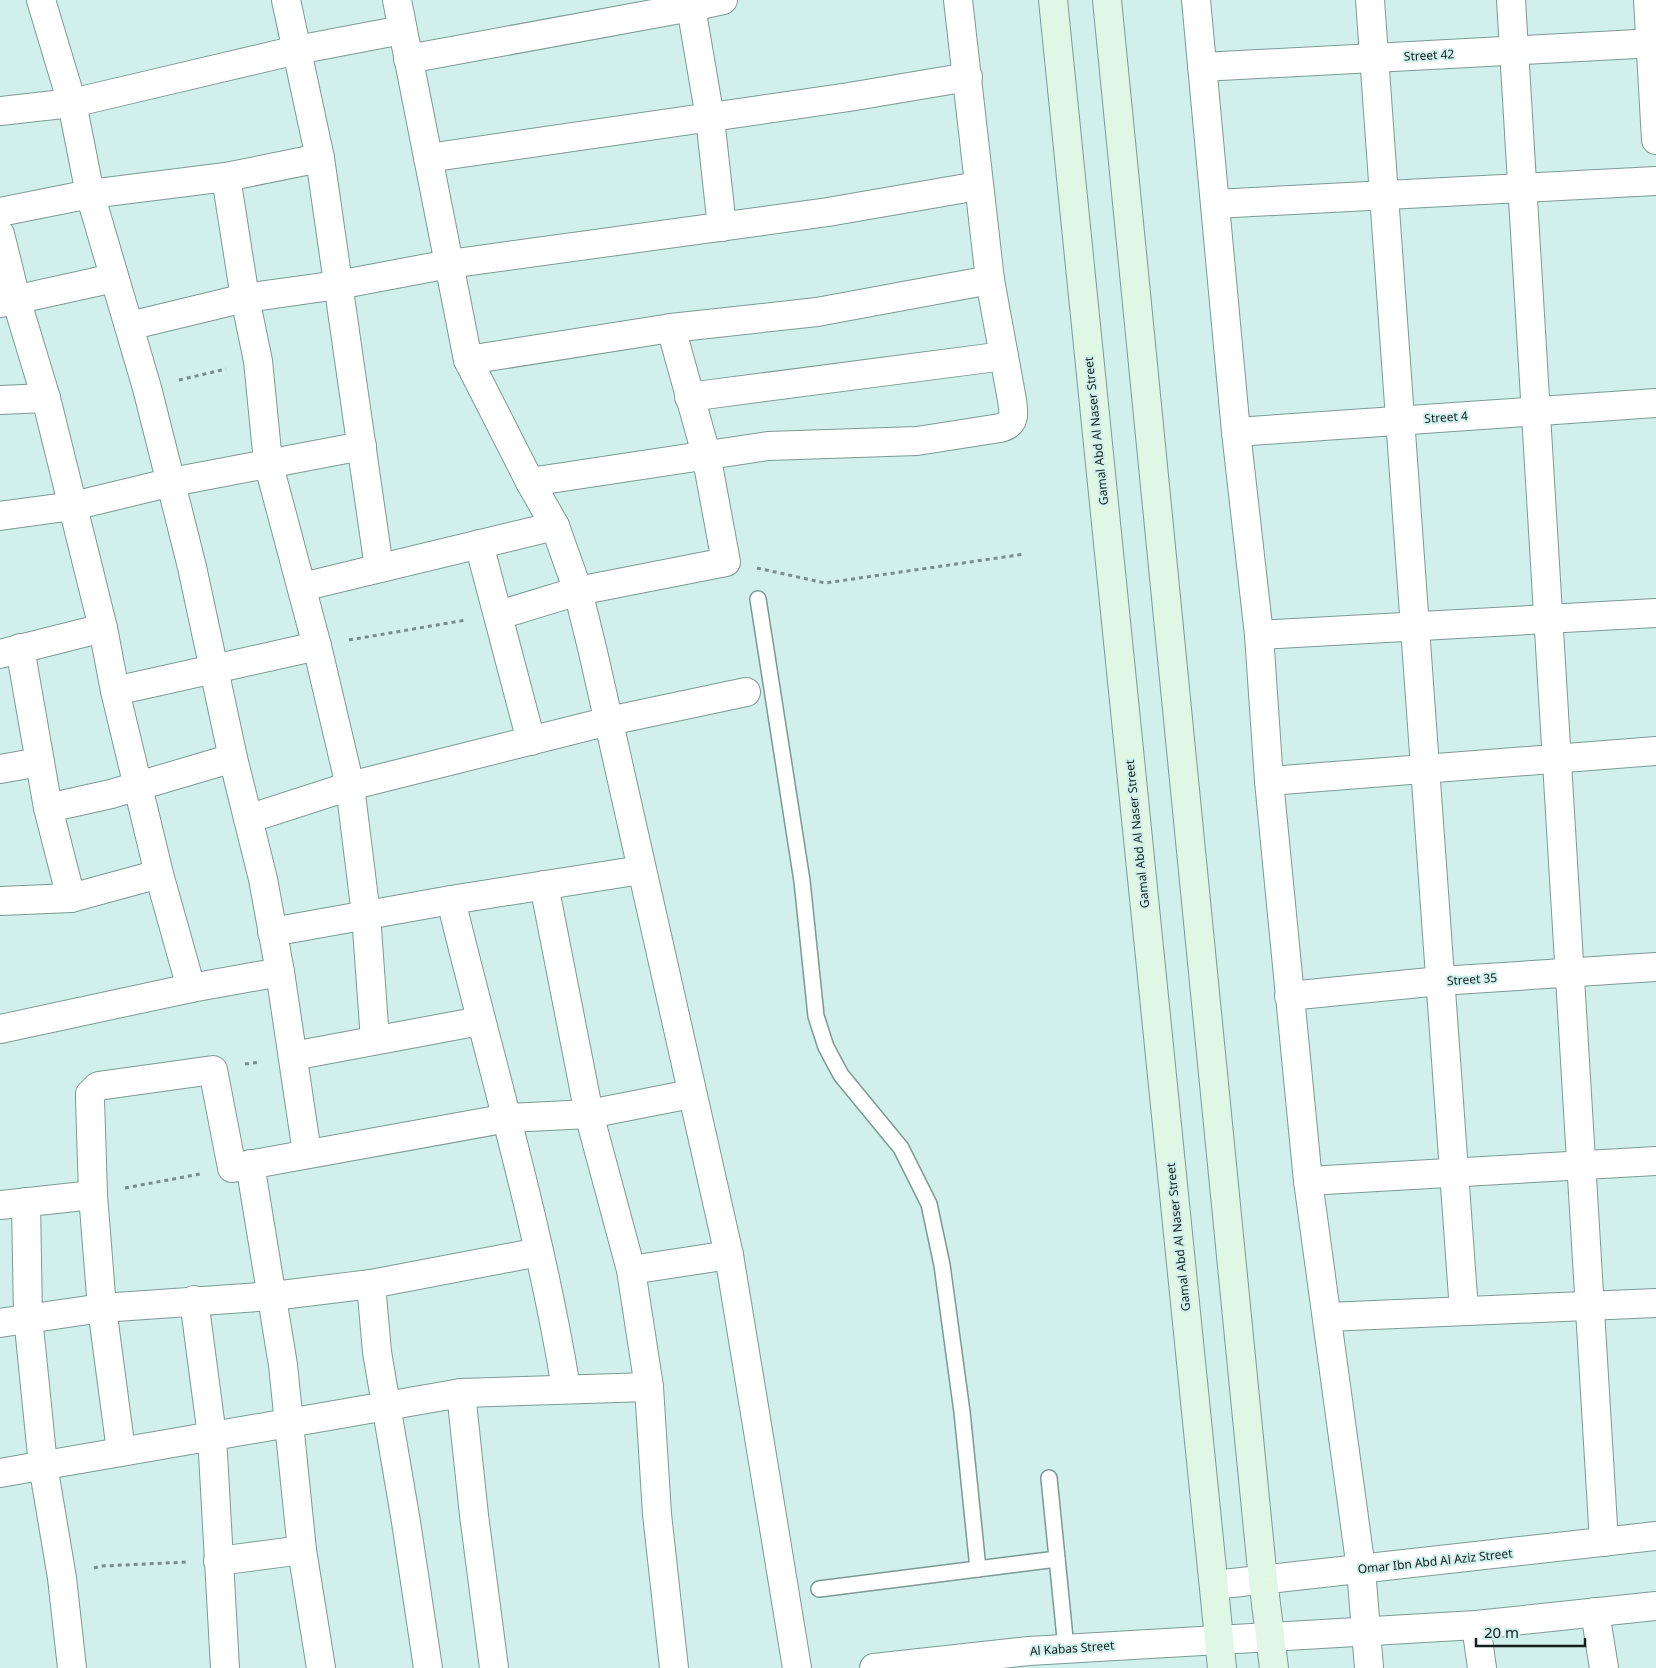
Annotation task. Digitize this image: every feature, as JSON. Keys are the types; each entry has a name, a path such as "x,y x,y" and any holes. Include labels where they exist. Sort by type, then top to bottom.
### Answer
{"main road":[{"name":"Gamal Abd Al Naser Street","path":"1053,0 1222,1668"},
{"path":"1107,0 1263,1580 1274,1668"}],"street":[{"path":"286,0 320,158 379,568"},
{"path":"397,0 468,360 530,482 555,526 578,591 729,1255 797,1668"},
{"path":"408,60 723,0"},
{"path":"530,482 633,468 706,454 768,446 917,441 1006,426 1014,416 990,280 958,0"},
{"path":"1196,0 1236,432 1259,635 1269,781 1308,1181 1361,1569 1369,1668"},
{"path":"1370,0 1464,1311"},
{"path":"1511,0 1604,1542"},
{"path":"1648,0 1653,43 1656,140"},
{"path":"49,1 90,194 147,388 172,482 233,758 263,879 280,972 307,1153"},
{"path":"691,7 710,118 722,227"},
{"path":"0,111 72,103 297,50 402,30"},
{"name":"Street 42","path":"1202,67 1653,43"},
{"path":"428,158 710,118 968,77"},
{"path":"0,212 90,194 226,177 320,158"},
{"path":"226,177 245,298 258,361 268,462 317,646 350,786 366,915 375,1040"},
{"path":"1215,204 1656,180"},
{"path":"129,326 245,298 338,286 449,264 722,227 978,186"},
{"path":"0,234 8,301 46,398 103,628 115,691 137,785 159,874 191,988"},
{"path":"8,301 114,278"},
{"path":"468,360 672,328 817,312 990,280"},
{"path":"499,615 578,591 726,562 706,454 689,397 672,328"},
{"path":"689,397 1004,356"},
{"path":"0,400 46,398"},
{"name":"Street 4","path":"1236,432 1656,403"},
{"path":"0,516 73,506 172,482 268,462 362,446"},
{"path":"302,587 555,526"},
{"path":"479,544 531,741"},
{"path":"1259,635 1656,613"},
{"path":"72,898 48,808 40,762 10,651 103,628"},
{"path":"115,691 317,646"},
{"path":"248,819 350,786 609,721 746,692"},
{"path":"1269,781 1656,751"},
{"path":"48,808 111,794 233,758"},
{"path":"0,769 40,762"},
{"path":"272,932 451,900 640,870"},
{"path":"0,901 72,898 159,874"},
{"path":"544,885 589,1114 631,1270 649,1387 657,1514 674,1668"},
{"path":"451,900 480,1021 508,1118 553,1309 566,1388"},
{"name":"Street 35","path":"1289,996 1440,982 1656,966"},
{"path":"0,1029 191,988 280,972"},
{"path":"293,1056 480,1021"},
{"path":"121,1451 102,1308 93,1195 90,1099 92,1091 98,1086 212,1070 241,1166 273,1296 283,1365 302,1550 321,1668"},
{"path":"241,1166 508,1118 589,1114 691,1094"},
{"path":"1308,1181 1656,1161"},
{"path":"72,1668 62,1578 43,1465 28,1317 13,1203 93,1195"},
{"path":"0,1323 28,1317 102,1308 194,1300 273,1296 371,1284 539,1252"},
{"path":"631,1270 729,1255"},
{"path":"371,1284 377,1352 428,1668"},
{"path":"194,1300 212,1436 225,1668"},
{"path":"1327,1317 1656,1302"},
{"path":"0,1473 461,1393 566,1388 649,1387"},
{"path":"461,1393 474,1515 494,1668"},
{"name":"Omar Ibn Abd Al Aziz Street","path":"1214,1585 1656,1536"},
{"path":"218,1561 302,1550"},
{"path":"1271,1637 1476,1626 1656,1606"},
{"path":"1595,1612 1604,1668"},
{"path":"1476,1626 1482,1668"},
{"name":"Al Kabas Street","path":"874,1668 1030,1659 1066,1648 1220,1638 1271,1637"}],"lane":[{"path":"758,599 802,881 816,1016 826,1046 841,1075 901,1148 929,1204 942,1265 962,1412 978,1569"},
{"path":"1049,1478 1066,1648"},
{"path":"819,1589 1057,1559"}],"path":[{"path":"147,388 258,361"},
{"path":"726,562 826,583 1025,554"},
{"path":"317,646 499,615"},
{"path":"212,1070 293,1056"},
{"path":"93,1195 241,1166"},
{"path":"62,1578 102,1566 218,1561"}]}
